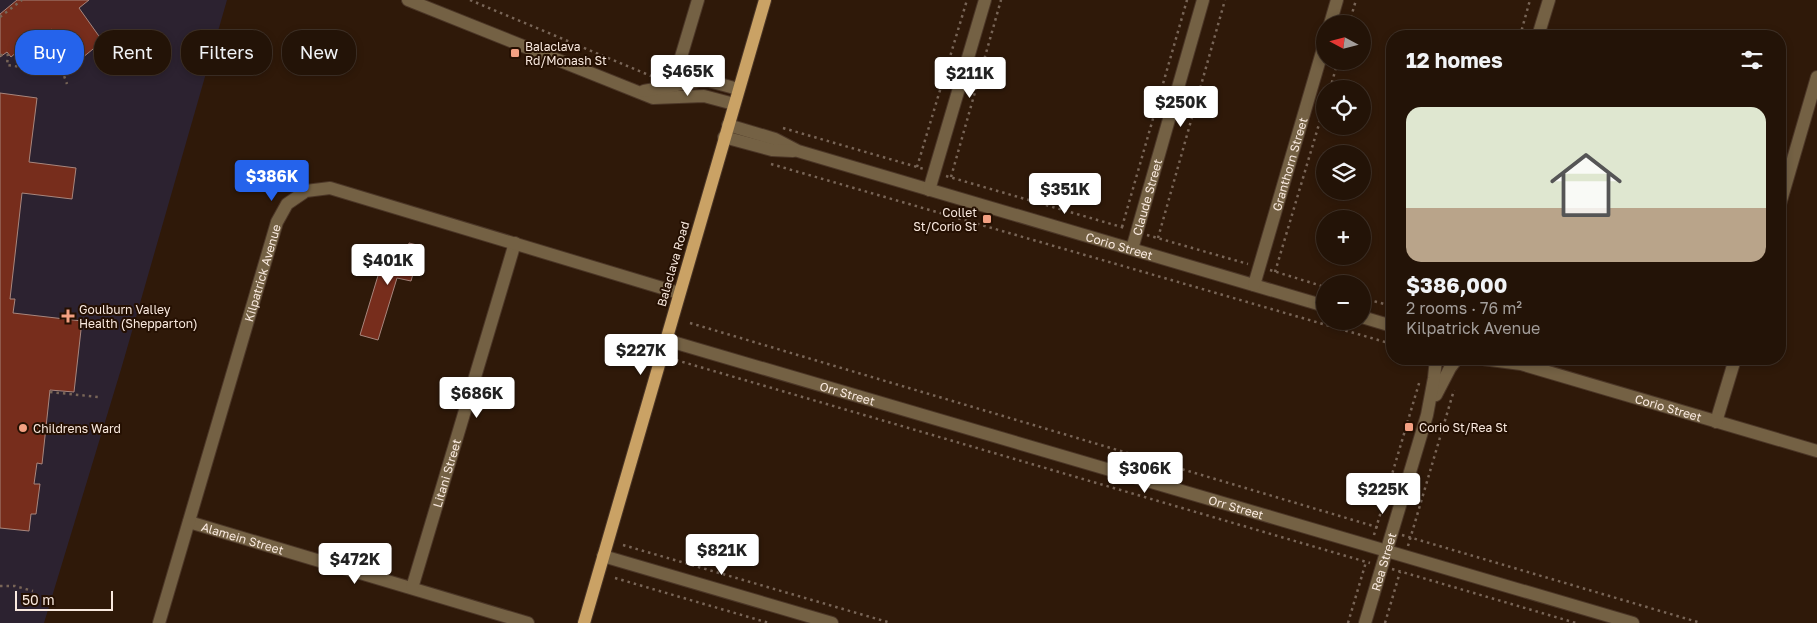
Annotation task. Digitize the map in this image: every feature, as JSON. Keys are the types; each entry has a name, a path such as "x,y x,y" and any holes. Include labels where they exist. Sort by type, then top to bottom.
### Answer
{"main road":[{"name":"Balaclava Road","path":"584,623 765,0"}],"street":[{"path":"408,0 653,98 704,96 734,104"},
{"path":"681,57 698,0"},
{"path":"929,190 985,0"},
{"name":"Claude Street","path":"1132,249 1202,0"},
{"path":"1333,15 1337,0"},
{"path":"1540,30 1549,0"},
{"name":"Granthorn Street","path":"1254,285 1317,70"},
{"path":"1786,183 1817,77"},
{"path":"639,92 698,81 709,81 738,89"},
{"name":"Corio Street","path":"726,131 775,140 798,151 1316,303"},
{"name":"Kilpatrick Avenue","path":"160,623 276,222 287,204 306,191 330,188 679,293"},
{"name":"Litani Street","path":"412,588 515,243"},
{"path":"1371,319 1386,323"},
{"name":"Orr Street","path":"666,340 1633,623"},
{"name":"Rea Street","path":"1365,623 1427,415 1435,365"},
{"name":"Rea Street","path":"1427,415 1442,383 1455,365"},
{"name":"Corio Street","path":"1525,365 1817,451"},
{"path":"1716,422 1733,365"},
{"name":"Alamein Street","path":"189,522 528,623"},
{"path":"603,556 832,623"}],"path":[{"path":"0,17 22,0"},
{"path":"470,0 654,78"},
{"path":"917,167 967,0"},
{"path":"951,177 1002,0"},
{"path":"1122,227 1187,0"},
{"path":"1158,238 1225,0"},
{"path":"1352,15 1356,0"},
{"path":"1522,30 1530,0"},
{"path":"0,54 8,56 6,66 63,72 67,84"},
{"path":"780,127 1316,284"},
{"path":"1274,272 1316,134"},
{"path":"770,163 1386,342"},
{"path":"1371,300 1386,304"},
{"path":"690,323 1701,623"},
{"path":"676,360 1576,623"},
{"path":"1348,623 1421,375"},
{"path":"1385,623 1456,384"},
{"path":"50,392 98,397"},
{"path":"623,545 891,623"},
{"path":"615,578 769,623"},
{"path":"0,586 14,586 33,591"}],"shaded area":[{"name":"Goulburn Valley Health (Shepparton)","path":"0,0 227,0 218,30 181,30 181,75 205,75 122,366 44,623 0,623"}],"building":[{"path":"17,0 89,0 79,8 95,30 94,48 84,56 84,30 15,30 15,54 11,57 7,52 0,57 0,14"},
{"path":"0,93 37,98 29,162 76,168 72,199 22,193 10,299 15,299 13,313 82,321 74,392 50,390 42,464 37,463 34,484 40,484 36,514 31,514 29,531 0,528"},
{"path":"409,243 421,246 411,281 397,278 378,340 360,335 387,246 407,252"}],"place":[{"name":"Balaclava Rd/Monash St","path":"515,53"},
{"name":"Collet St/Corio St","path":"987,219"},
{"name":"Goulburn Valley Health (Shepparton)","path":"68,316"},
{"name":"Corio St/Rea St","path":"1409,427"},
{"name":"Childrens Ward","path":"23,428"}]}
